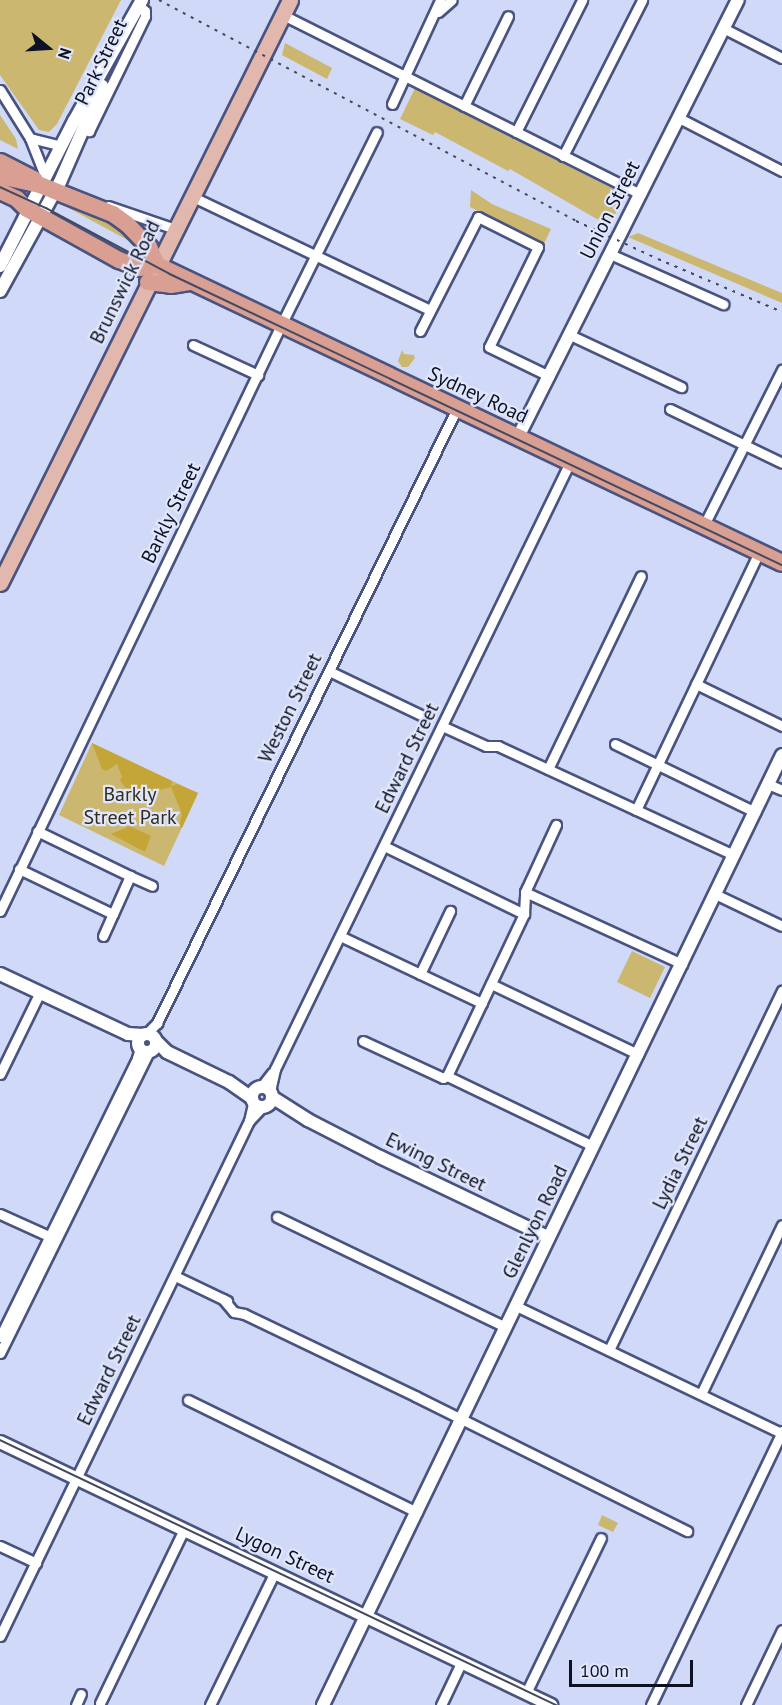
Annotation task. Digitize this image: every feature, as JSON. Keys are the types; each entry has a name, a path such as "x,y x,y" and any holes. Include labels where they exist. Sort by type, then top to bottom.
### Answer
{"highway":[{"path":"0,162 127,224 150,249 157,265 141,268 123,261 34,213 17,199 0,191"},
{"path":"0,176 47,184"},
{"path":"0,203 14,209 34,213"},
{"name":"Sydney Road","path":"157,265 782,563"},
{"path":"148,282 171,285 192,282"}],"main road":[{"name":"Brunswick Road","path":"0,583 290,0"}],"street":[{"path":"392,104 434,20 441,0"},
{"path":"434,20 452,0"},
{"path":"516,132 582,0"},
{"path":"563,156 642,0"},
{"name":"Union Street","path":"518,437 677,117 738,0"},
{"name":"Park Street","path":"47,184 83,128 121,48 121,40 141,3"},
{"name":"Park Street","path":"83,128 89,131 145,16 141,3"},
{"path":"283,15 640,194"},
{"path":"464,106 508,16"},
{"path":"723,28 782,58"},
{"name":"Park Street","path":"2,283 47,184 61,146 116,43 121,40"},
{"path":"0,90 30,138 47,184"},
{"path":"677,117 782,171"},
{"name":"Barkly Street","path":"0,911 377,132"},
{"path":"30,138 61,146"},
{"path":"191,196 430,310"},
{"path":"90,204 118,207 175,229"},
{"name":"Park Street","path":"0,266 34,213"},
{"path":"420,331 478,218 538,248 489,347 549,376"},
{"path":"610,254 723,304"},
{"path":"570,335 681,387"},
{"path":"193,345 258,375"},
{"path":"704,525 782,370"},
{"name":"Weston Street","path":"0,1353 11,1323 99,1143 137,1058 157,1023 457,408"},
{"path":"670,409 782,464"},
{"name":"Edward Street","path":"0,1636 570,462"},
{"path":"636,810 759,552"},
{"path":"548,769 641,576"},
{"path":"329,671 425,717"},
{"path":"696,684 782,726"},
{"path":"442,726 486,746 498,746 734,855"},
{"path":"615,744 755,812"},
{"name":"Glenlyon Road","path":"323,1705 782,755"},
{"path":"768,784 782,790"},
{"path":"447,1076 524,914 525,892 556,825"},
{"path":"37,831 152,886"},
{"path":"384,846 524,914"},
{"path":"19,869 113,914"},
{"path":"103,936 130,876"},
{"path":"525,892 682,964"},
{"path":"715,894 782,927"},
{"path":"420,974 450,911"},
{"path":"340,936 482,1003"},
{"name":"Ewing Street","path":"0,974 262,1097 548,1237"},
{"path":"491,984 638,1054"},
{"name":"Lydia Street","path":"609,1350 782,990"},
{"path":"0,1074 40,992"},
{"path":"363,1041 442,1078 447,1076 593,1146"},
{"path":"0,1214 52,1238"},
{"path":"277,1217 506,1327"},
{"path":"701,1394 782,1225"},
{"path":"175,1276 223,1299 234,1312 244,1314 687,1531"},
{"path":"516,1306 782,1432 779,1447 651,1705"},
{"name":"Weston Street","path":"0,1337 11,1323"},
{"path":"188,1400 417,1512"},
{"name":"Lygon Street","path":"0,1442 367,1615 551,1705"},
{"path":"100,1703 184,1529"},
{"path":"526,1693 601,1538"},
{"path":"0,1546 36,1563"},
{"path":"210,1705 275,1572"},
{"path":"746,1705 782,1630"},
{"path":"441,1705 462,1661"},
{"path":"76,1705 81,1694"}],"green space":[{"path":"0,0 121,0 57,124 49,132 39,130 0,75"},
{"path":"285,43 332,68 327,79 282,55"},
{"path":"415,88 625,195 609,226 510,169 508,171 435,132 433,135 400,119"},
{"path":"0,115 16,139 18,149 0,140"},
{"path":"471,190 492,204 551,229 544,244 470,207"},
{"path":"65,206 76,206 108,217 142,248"},
{"path":"638,233 782,293 782,303 628,237"},
{"path":"402,350 404,354 414,355 415,358 408,367 402,367 398,361"},
{"name":"Barkly Street Park","path":"92,743 198,793 164,866 59,815"},
{"path":"632,951 665,967 650,998 617,982"},
{"path":"602,1515 618,1523 613,1532 598,1525"}],"shaded area":[{"path":"92,743 172,781 171,786 177,784 198,793 182,828 179,826 182,814 171,787 152,792 133,793 127,790 120,780 122,777 117,764 106,771 102,769"},
{"path":"130,826 151,836 145,852 111,834"}],"tram line":[{"path":"0,187 46,208 170,274 782,565"},
{"path":"0,1440 556,1705"}],"railway":[{"path":"159,0 576,221 782,312"}]}
